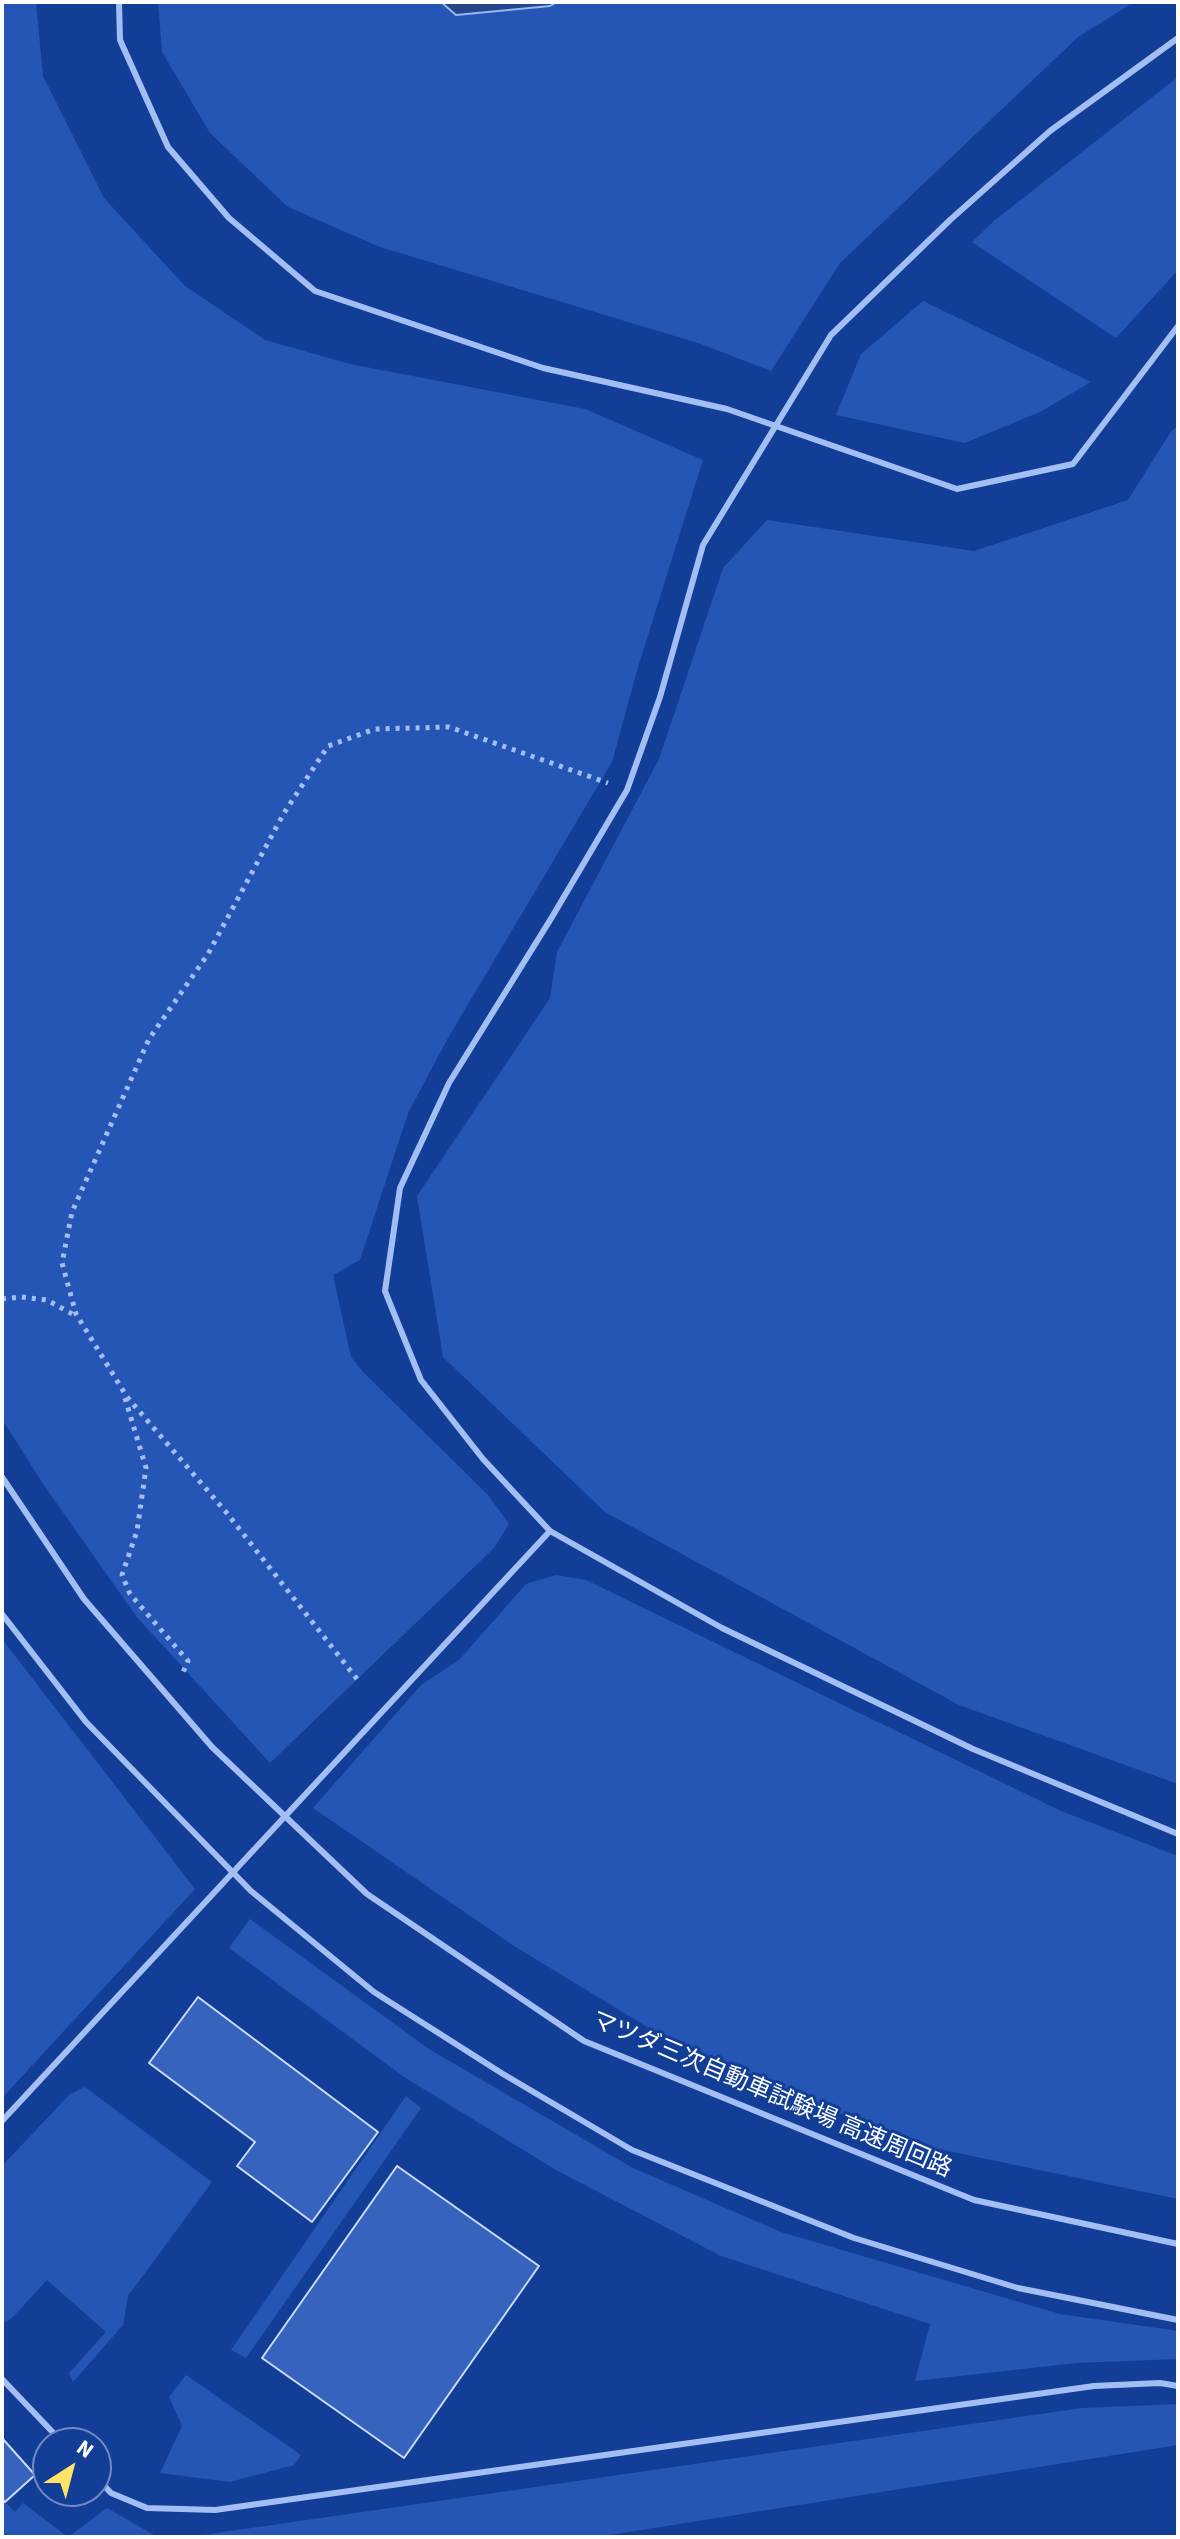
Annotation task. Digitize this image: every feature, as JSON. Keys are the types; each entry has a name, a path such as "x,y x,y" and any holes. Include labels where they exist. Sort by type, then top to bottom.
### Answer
{"lane":[{"path":"119,2 120,40 168,147 229,218 315,291 543,368 727,409 957,489 1073,464 1178,326"},
{"path":"1178,38 1050,131 950,220 831,335 703,545 660,697 627,790 449,1083 400,1188 385,1291 421,1380 483,1459 550,1531 764,1649 973,1749 1178,1834"},
{"name":"マツダ三次自動車試験場 高速周回路","path":"2,1477 84,1599 212,1747 367,1894 584,2041 974,2200 1178,2244"},
{"path":"2,2121 550,1531"},
{"path":"2,1614 86,1722 251,1891 374,1992 503,2074 632,2150 854,2238 1018,2288 1178,2320"},
{"path":"2,2379 48,2427"},
{"path":"112,2493 147,2508 215,2510 1094,2386 1160,2383 1178,2386"}],"path":[{"path":"357,1679 226,1512 122,1389 77,1316 62,1263 72,1212 149,1039 208,954 284,813 328,746 375,729 449,727 627,790"},
{"path":"2,1299 21,1297 47,1300 77,1316"},
{"path":"122,1389 146,1468 137,1531 122,1575 130,1594 188,1661 171,1700"}],"shaded area":[{"path":"2,2 36,2 43,76 104,198 185,286 265,340 350,364 585,409 703,460 638,667 612,762 448,1038 408,1113 360,1260 333,1275 351,1357 488,1495 509,1524 494,1548 270,1763 136,1616 43,1484 2,1419"},
{"path":"158,2 441,2 456,15 550,6 557,2 1134,2 1078,37 840,263 771,371 701,344 380,247 288,207 210,133 162,52"},
{"path":"441,2 557,2 550,6 456,15"},
{"path":"1178,77 1178,270 1116,338 972,242 995,220"},
{"path":"923,301 1091,382 1040,412 965,443 836,415 861,354"},
{"path":"1178,425 1178,1784 959,1705 605,1512 443,1357 417,1196 550,998 557,952 659,759 723,568 767,520 974,551 1128,500"},
{"path":"556,1575 586,1580 1061,1811 1178,1856 1178,2199 915,2144 690,2053 514,1946 313,1808 421,1685 459,1660 526,1584"},
{"path":"2,1639 195,1889 2,2098"},
{"path":"250,1919 429,2049 633,2168 781,2232 1060,2314 1178,2331 1178,2359 1076,2363 915,2381 930,2324 721,2256 556,2170 404,2077 229,1948"},
{"path":"85,2087 212,2182 128,2296 123,2325 73,2382 69,2373 106,2332 47,2280 11,2319 2,2323 2,2166 70,2094"},
{"path":"406,2096 421,2108 246,2358 231,2350"},
{"path":"186,2375 301,2455 294,2465 230,2482 160,2473 182,2426 169,2397"},
{"path":"1178,2404 1178,2445 597,2537 68,2537 107,2508 154,2535 196,2536 1082,2408"},
{"path":"2,2499 15,2512 23,2503 68,2537 15,2537 2,2533"}],"building":[{"path":"198,1997 378,2132 312,2222 237,2166 255,2142 149,2063"},
{"path":"397,2166 539,2266 404,2458 262,2358"},
{"path":"2,2438 32,2472 32,2478 5,2502 2,2499"}]}
